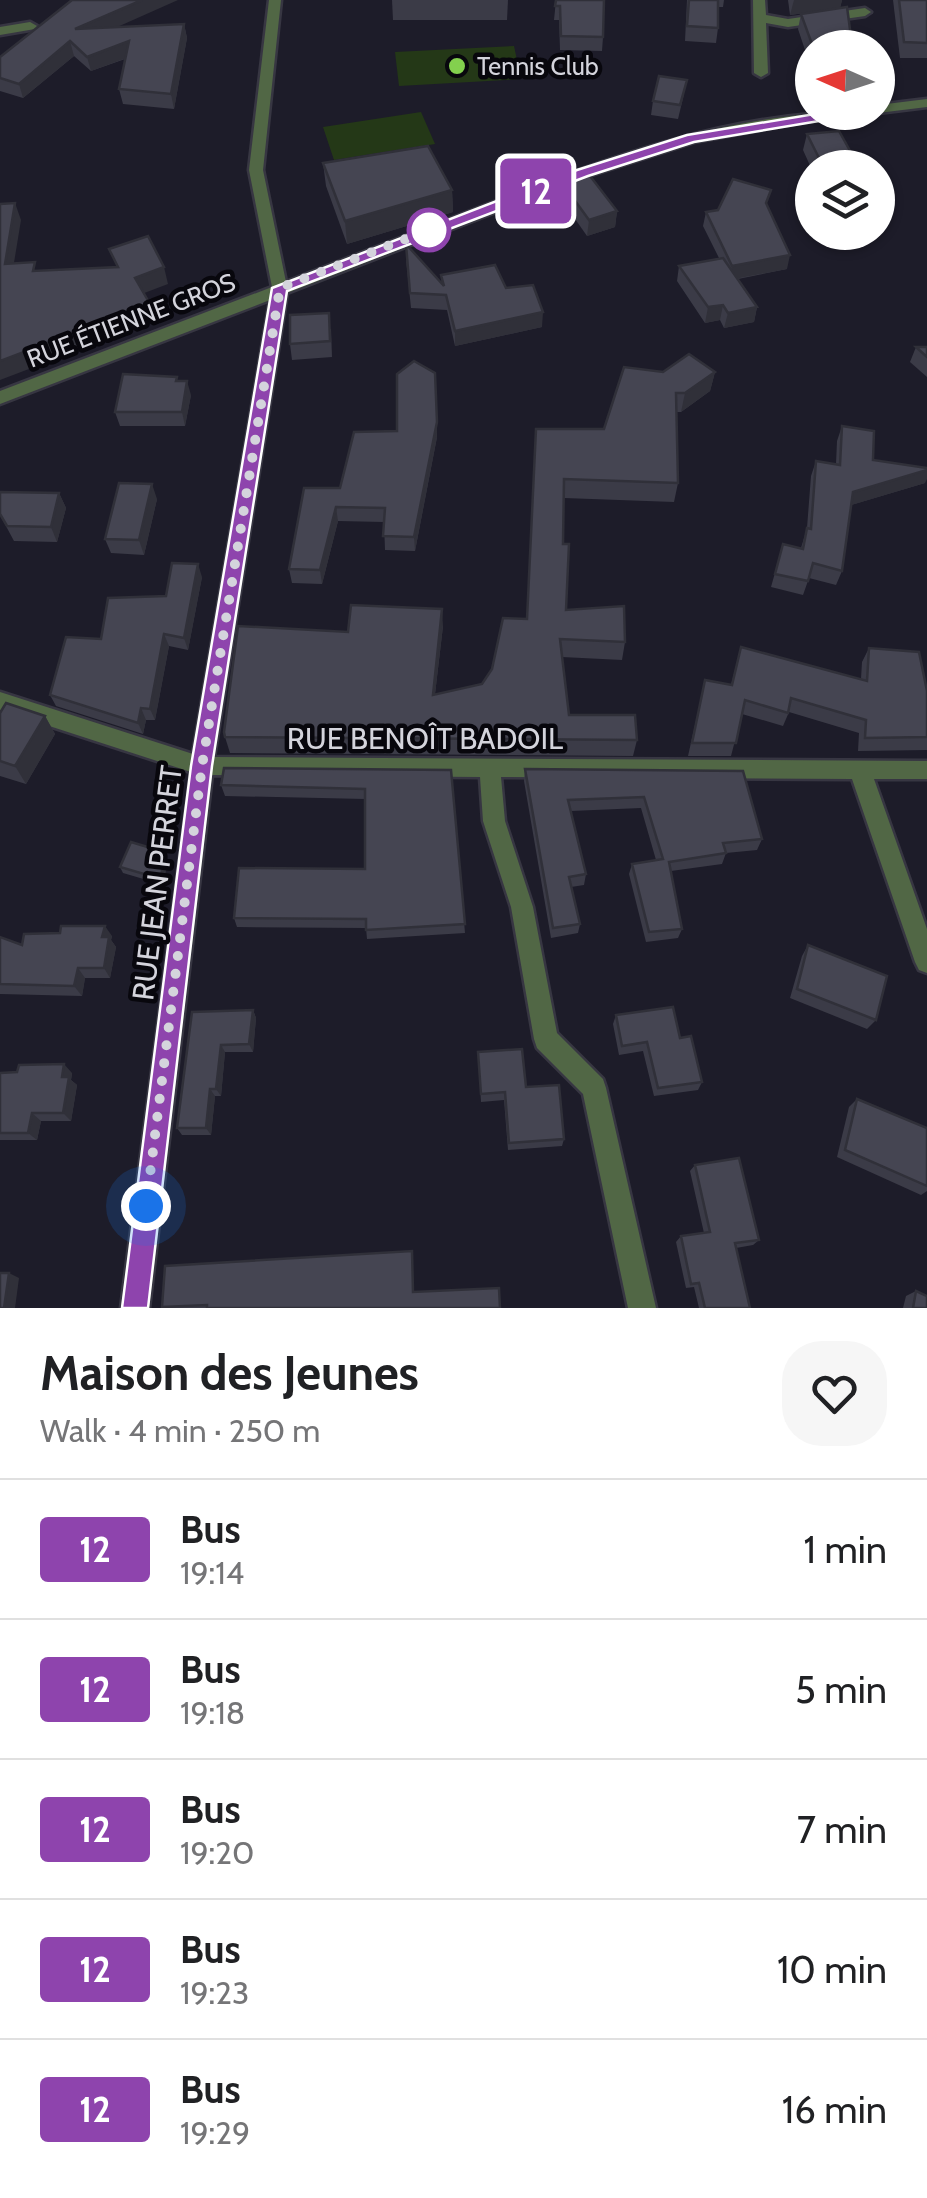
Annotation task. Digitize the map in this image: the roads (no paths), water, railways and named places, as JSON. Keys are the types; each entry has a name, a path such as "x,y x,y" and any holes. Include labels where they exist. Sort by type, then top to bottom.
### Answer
{"street":[{"path":"275,0 256,170 280,288"},
{"path":"758,0 762,18 761,73"},
{"path":"762,18 788,23 865,12"},
{"path":"0,31 30,26"},
{"path":"895,107 927,104"},
{"name":"RUE ÉTIENNE GROS","path":"0,398 582,173 692,138 795,121"},
{"name":"RUE JEAN PERRET","path":"135,1308 202,766 280,288"},
{"name":"RUE BENOÎT BADOIL","path":"0,701 202,766 927,770"},
{"path":"490,769 494,821 522,906 546,1039 594,1088 642,1308"},
{"path":"860,772 927,962"}],"place":[{"name":"Tennis Club","path":"457,66"}]}
